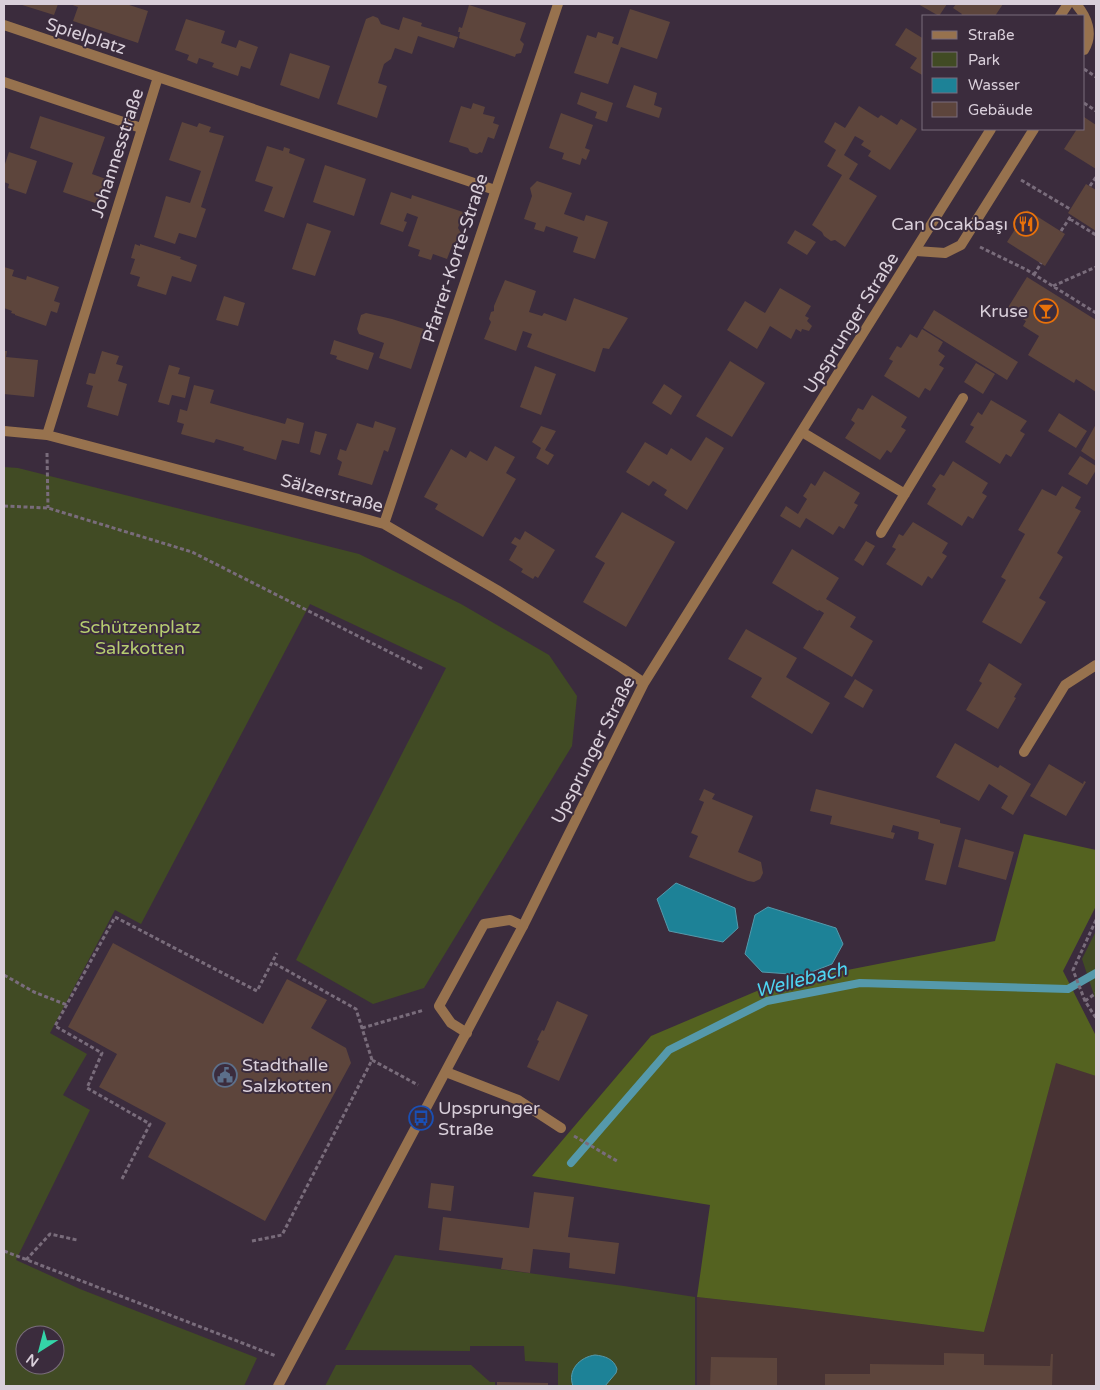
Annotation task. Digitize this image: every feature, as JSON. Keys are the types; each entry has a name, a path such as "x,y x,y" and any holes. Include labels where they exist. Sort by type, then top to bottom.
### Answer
{"street":[{"name":"Pfarrer-Korte-Straße","path":"384,524 558,4"},
{"path":"1061,15 1068,4"},
{"path":"1076,4 1086,16 1089,41 1085,48"},
{"name":"Spielplatz","path":"4,25 158,76"},
{"name":"Johannesstraße","path":"46,435 158,76 495,190"},
{"path":"4,82 141,128"},
{"name":"Upsprunger Straße","path":"278,1386 523,926 644,683 990,130"},
{"path":"916,251 945,253 961,244 1033,130"},
{"path":"881,533 963,398"},
{"name":"Sälzerstraße","path":"4,430 46,435 384,524 497,590 644,683"},
{"path":"802,432 905,494"},
{"path":"1024,752 1065,685 1096,665"},
{"path":"467,1033 451,1023 439,1006 484,924 510,920 523,926"},
{"path":"446,1072 518,1100 561,1128"}],"path":[{"path":"1085,70 1096,77"},
{"path":"1085,104 1096,111"},
{"path":"1007,171 1070,210"},
{"path":"1090,186 1096,177"},
{"path":"1061,231 1071,217 1096,235"},
{"path":"964,239 1034,275 1096,313"},
{"path":"1034,275 1041,263"},
{"path":"1053,286 1096,267"},
{"path":"46,435 48,508"},
{"path":"4,506 48,508 192,552 423,669"},
{"path":"122,1179 150,1124 87,1088 102,1053 55,1026 115,917 257,991 277,953"},
{"path":"1096,920 1073,970 1085,1001 1096,1018"},
{"path":"272,962 356,1009 372,1060 434,1094"},
{"path":"4,975 34,992 67,1005"},
{"path":"1085,1001 1096,993"},
{"path":"362,1028 439,1006"},
{"path":"252,1241 282,1235 372,1060"},
{"path":"561,1128 617,1161"},
{"path":"26,1260 50,1234 77,1240"},
{"path":"4,1251 290,1361"}],"shaded area":[{"path":"1056,1062 1096,1076 1096,1386 697,1386 697,1297 984,1332"}],"green space":[{"name":"Schützenplatz Salzkotten","path":"4,467 18,468 359,554 461,604 549,655 577,696 572,746 424,988 373,1004 296,960 446,668 310,604 141,924 115,910 50,1033 87,1054 63,1095 90,1110 16,1260 80,1289 257,1358 244,1386 4,1386"},
{"path":"1024,834 1096,850 1096,906 1063,971 1096,1036 1096,1076 1056,1063 984,1332 697,1297 710,1205 532,1176 651,1036 771,985 995,941"},
{"path":"1096,931 1096,1001 1082,959"},
{"path":"395,1255 695,1297 695,1386 558,1386 558,1363 525,1361 524,1346 470,1346 470,1351 345,1350"},
{"path":"336,1365 471,1365 490,1382 495,1382 495,1386 325,1386"}],"water":[{"path":"676,883 735,908 738,928 723,942 669,931 657,899"},
{"path":"768,907 836,928 843,944 832,964 804,975 762,972 745,954 755,915"},
{"path":"595,1355 611,1360 616,1366 616,1373 605,1386 573,1386 572,1375 576,1365 584,1358"}],"building":[{"path":"19,4 58,4 54,15"},
{"path":"70,4 126,4 148,11 138,43 73,21 78,7"},
{"path":"918,4 947,4 940,15"},
{"path":"956,4 1003,4 996,15 962,15 953,8"},
{"path":"469,5 526,23 520,40 524,44 521,53 516,54 515,57 459,38 459,27 462,28"},
{"path":"630,9 670,22 657,59 621,47 608,84 574,73 587,35 596,38 598,32 614,37 612,43 618,45"},
{"path":"373,16 378,18 381,24 399,30 403,17 422,23 421,26 458,37 454,48 418,36 412,54 395,48 391,59 384,64 378,83 387,86 377,118 337,104 366,19"},
{"path":"186,19 225,31 221,43 236,48 239,40 258,47 250,69 241,66 238,76 212,67 214,63 199,58 197,64 187,60 189,55 175,50"},
{"path":"906,28 922,38 922,75 910,68 917,58 895,45"},
{"path":"290,53 330,66 319,99 280,85"},
{"path":"634,85 657,93 654,105 662,108 659,118 626,107"},
{"path":"581,92 613,103 607,122 595,118 597,112 577,104"},
{"path":"473,103 485,107 483,114 495,117 493,123 499,125 494,139 488,137 482,153 477,154 470,152 468,148 449,142 461,106 471,109"},
{"path":"859,106 878,118 881,115 897,125 901,119 917,129 890,170 868,156 871,151 861,145 864,141 855,136 844,155 858,164 849,179 877,196 845,247 835,240 831,241 812,225 842,175 827,166 836,150 824,142 835,122 845,128"},
{"path":"561,113 593,125 585,148 590,150 586,160 582,158 580,165 562,159 564,153 549,148"},
{"path":"40,116 105,137 92,174 106,179 98,204 63,192 73,163 30,148"},
{"path":"1085,118 1096,125 1096,169 1064,149 1076,130 1085,130"},
{"path":"182,122 197,127 199,123 211,127 209,132 224,136 201,207 206,209 196,238 179,233 175,244 154,237 166,196 190,203 201,171 169,160"},
{"path":"267,146 283,151 284,147 290,149 289,153 305,159 284,218 264,211 273,187 255,181"},
{"path":"9,152 37,161 26,194 8,188 9,184 4,182 4,167"},
{"path":"325,165 366,179 354,216 313,202"},
{"path":"537,181 572,193 564,214 584,221 586,215 608,222 595,259 573,252 578,237 546,226 544,232 534,229 536,223 524,219 532,196 530,188"},
{"path":"1086,184 1096,190 1096,231 1068,213"},
{"path":"391,192 411,199 412,195 463,212 458,228 461,233 458,241 453,243 447,259 433,254 431,260 418,256 420,250 408,246 418,217 407,213 404,221 407,222 403,232 380,224"},
{"path":"1027,210 1065,234 1045,266 1007,242"},
{"path":"307,223 331,231 315,276 292,269"},
{"path":"795,230 816,242 807,255 787,243"},
{"path":"135,244 181,257 180,259 197,265 191,282 172,276 166,295 137,286 140,277 130,274 135,259 131,258"},
{"path":"4,267 14,270 12,276 26,280 27,276 59,287 54,301 60,303 57,313 51,311 46,326 15,315 11,313 12,311 4,308"},
{"path":"1027,277 1096,320 1096,392 1076,379 1074,383 1028,355 1039,336 1023,326 1026,321 1007,309"},
{"path":"505,280 536,291 529,312 542,316 544,313 566,321 574,298 628,318 609,349 603,348 595,372 527,347 532,334 523,331 516,351 484,339 491,322 489,319 491,312 494,311 494,306"},
{"path":"780,288 811,306 805,316 809,318 807,321 812,326 809,331 802,329 801,332 796,329 791,339 770,326 757,349 727,330 745,301 765,313"},
{"path":"224,296 245,303 238,326 216,320"},
{"path":"934,310 1018,362 1007,380 923,328"},
{"path":"366,313 424,329 411,369 379,358 384,343 359,334 357,329 361,315"},
{"path":"922,329 943,342 938,351 945,356 939,365 944,368 930,391 925,388 919,398 884,376 893,361 889,359 897,346 901,348 910,334 917,338"},
{"path":"334,340 374,353 368,370 336,359 337,356 330,354"},
{"path":"4,351 7,351 6,357 38,360 34,397 4,394"},
{"path":"102,351 119,356 116,364 123,366 118,381 127,384 118,416 87,407 93,386 86,384 89,373 95,374"},
{"path":"730,361 765,383 732,437 696,416"},
{"path":"976,363 995,374 983,394 964,382"},
{"path":"169,365 180,368 178,374 190,377 185,398 172,395 169,405 158,402"},
{"path":"535,366 556,374 541,415 520,407"},
{"path":"664,384 682,396 671,415 652,403"},
{"path":"194,385 214,390 210,403 285,424 287,418 304,423 299,444 282,440 276,460 243,450 244,447 216,439 214,443 181,434 184,424 177,422 180,409 187,411"},
{"path":"872,395 907,417 901,427 906,430 891,453 887,450 880,460 845,438 855,423 851,420 858,408 863,410"},
{"path":"991,400 1027,421 1020,431 1025,434 1011,457 1006,454 1000,464 965,442 974,427 970,425 978,412 982,415"},
{"path":"1059,413 1087,431 1076,448 1048,431"},
{"path":"375,421 396,428 388,452 384,450 372,485 338,475 342,462 337,459 340,449 346,451 357,423 373,428"},
{"path":"1096,424 1096,461 1081,451"},
{"path":"541,426 556,431 545,450 554,455 548,465 536,458 541,448 532,442"},
{"path":"315,431 327,434 320,455 310,452"},
{"path":"706,437 724,448 687,510 664,495 667,490 653,481 649,486 626,472 645,442 667,455 671,448 691,461"},
{"path":"495,446 515,457 506,473 516,479 483,537 435,509 438,504 424,497 451,449 466,458 470,451 487,461"},
{"path":"1080,456 1096,466 1096,470 1087,485 1068,474"},
{"path":"953,461 988,483 982,493 987,496 973,519 968,516 962,526 927,504 936,489 932,486 940,474 944,476"},
{"path":"824,471 860,493 854,503 858,505 844,529 839,526 833,535 806,518 800,528 780,516 786,506 798,514 807,499 803,496 811,483 815,486"},
{"path":"1062,486 1081,497 1075,508 1081,511 1057,553 1063,557 1039,598 1046,602 1021,644 982,622 1006,580 1001,577 1025,534 1018,530 1042,489 1056,496"},
{"path":"622,512 675,542 626,627 583,602 605,563 595,557"},
{"path":"913,522 948,543 942,553 947,556 932,579 928,576 922,586 886,564 896,549 892,547 899,534 903,536"},
{"path":"525,531 555,550 538,578 535,576 533,579 521,572 523,569 509,560 517,546 511,543 515,537 520,540"},
{"path":"866,541 875,546 863,566 854,560"},
{"path":"792,549 839,578 826,599 856,617 850,627 873,641 852,677 803,648 824,613 772,583"},
{"path":"746,629 797,658 786,677 830,703 812,734 751,697 762,678 728,659"},
{"path":"989,663 1022,684 998,729 966,710 982,683 979,681"},
{"path":"855,679 873,690 863,708 844,697"},
{"path":"955,743 998,768 1000,765 1031,784 1013,815 1001,808 1008,796 989,784 979,801 936,777"},
{"path":"1049,764 1083,784 1084,781 1086,782 1066,816 1030,796"},
{"path":"704,789 715,794 712,799 753,816 738,852 761,862 763,873 760,879 754,882 748,881 689,857 698,836 691,833 704,802 699,800"},
{"path":"816,789 940,820 940,823 961,828 946,885 925,880 934,844 918,839 919,832 893,825 891,832 895,833 893,839 830,824 832,816 810,811"},
{"path":"965,839 1014,852 1006,880 958,867"},
{"name":"Stadthalle Salzkotten","path":"113,943 263,1024 287,979 327,1000 311,1028 346,1048 351,1063 265,1221 148,1157 166,1123 99,1087 117,1054 68,1027"},
{"path":"557,1001 588,1015 559,1081 527,1067 539,1041 537,1040 542,1030 544,1031"},
{"path":"431,1183 454,1186 451,1211 428,1208"},
{"path":"534,1192 574,1197 568,1237 619,1243 615,1274 569,1268 570,1253 533,1249 530,1273 501,1269 503,1258 439,1250 443,1217 529,1228"},
{"path":"944,1353 984,1354 984,1365 1050,1366 1051,1354 1053,1354 1052,1386 825,1386 825,1374 870,1374 870,1364 944,1365"},
{"path":"711,1357 777,1358 777,1386 710,1386"},
{"path":"497,1382 548,1383 548,1386 497,1386"}],"waterway":[{"name":"Wellebach","path":"571,1163 669,1050 767,1001 860,983 1068,989 1096,973"}],"place":[{"name":"Can Ocakbaşı","path":"1026,224"},
{"name":"Kruse","path":"1046,311"},
{"name":"Stadthalle Salzkotten","path":"225,1075"},
{"name":"Upsprunger Straße","path":"421,1118"}]}
